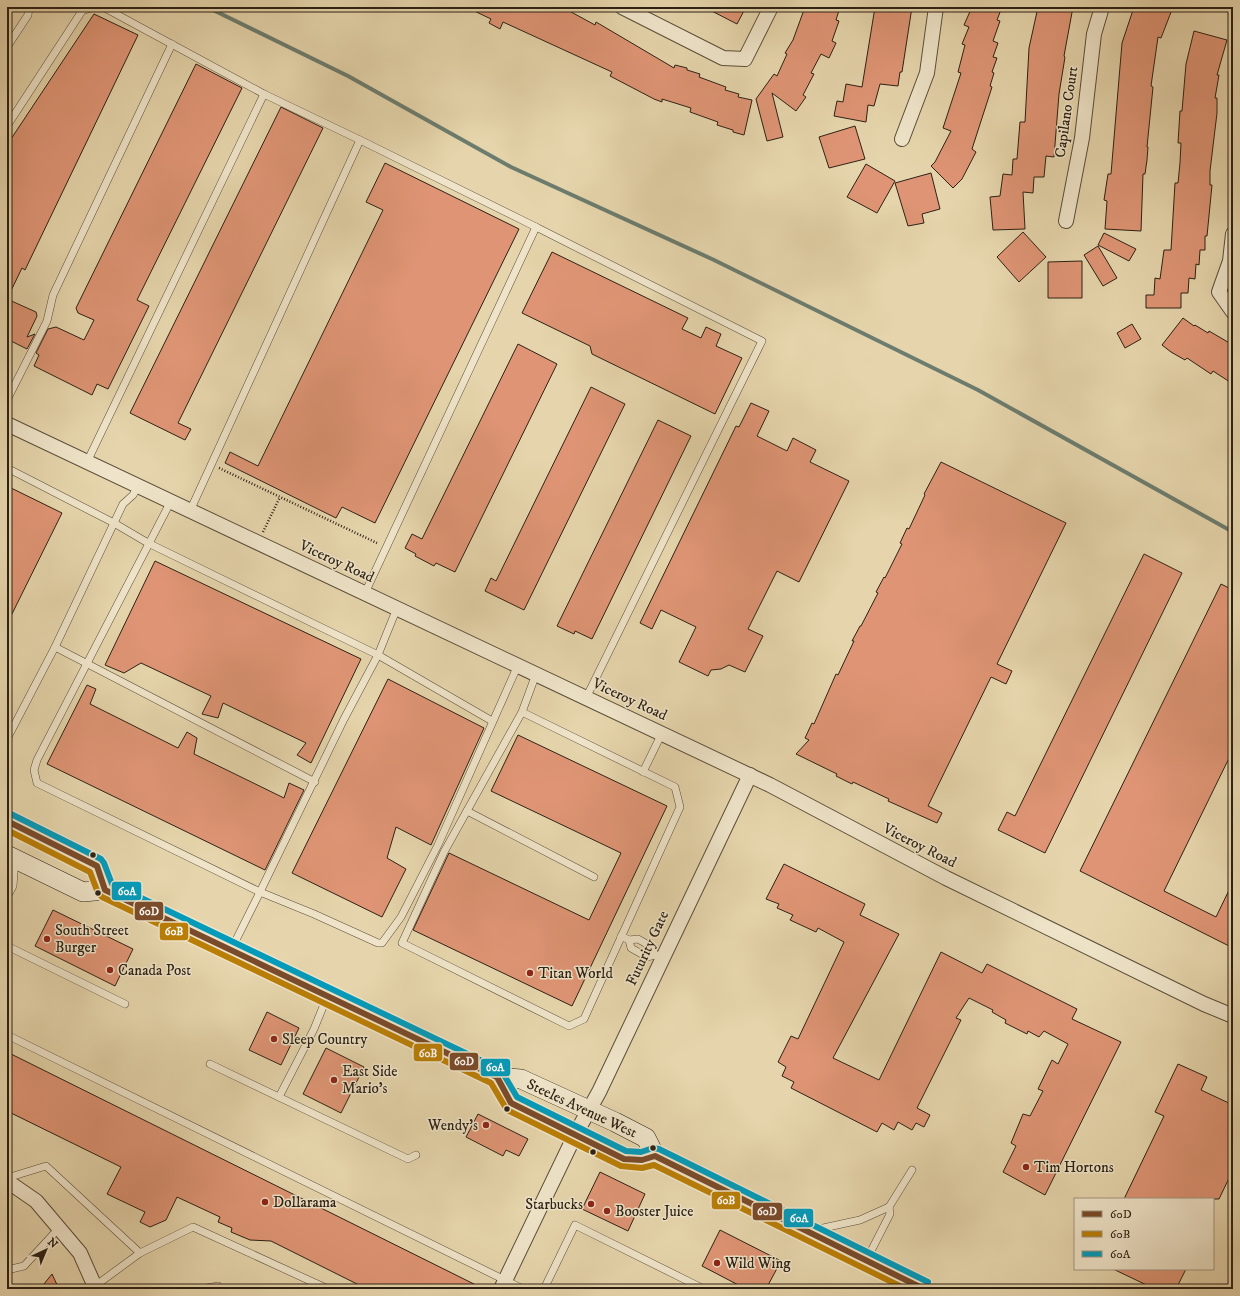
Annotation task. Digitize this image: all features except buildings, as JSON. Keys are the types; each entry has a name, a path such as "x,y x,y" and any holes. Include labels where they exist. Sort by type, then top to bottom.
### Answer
{"main road":[{"path":"7,821 28,830 97,866 105,890 83,892 10,860 28,830"},
{"name":"Steeles Avenue West","path":"105,890 496,1077 521,1079 588,1109 646,1138 655,1156 642,1160 624,1159 575,1135 511,1103 496,1077"},
{"path":"655,1156 805,1232 867,1260 924,1289"}],"street":[{"path":"622,7 723,58 745,60 771,7"},
{"path":"902,139 927,73 936,7"},
{"name":"Capilano Court","path":"1066,221 1082,138 1094,34 1102,7"},
{"path":"1233,234 1230,261 1220,292 1233,312"},
{"name":"Viceroy Road","path":"7,424 750,775 946,878 1204,1004 1233,1016"},
{"name":"Futurity Gate","path":"503,1284 588,1109 599,1092 658,956 750,775"},
{"path":"7,1180 36,1201 60,1228 80,1253 96,1287"}],"lane":[{"path":"7,47 28,15 29,7"},
{"path":"7,126 82,11 93,7"},
{"path":"103,7 264,94 536,227 762,341 586,698"},
{"path":"7,400 47,321 53,295 172,44"},
{"path":"87,462 264,94"},
{"path":"190,511 360,140"},
{"path":"365,593 536,227"},
{"path":"7,468 114,523 148,543 378,655 492,721"},
{"path":"7,739 55,647 123,504 133,495 138,486"},
{"path":"171,502 148,543 37,760 34,770 37,783 260,892 314,914 378,943 382,943 401,917 438,845 518,665"},
{"path":"231,950 315,782 344,719 378,655 397,608"},
{"path":"55,647 86,665 315,782"},
{"path":"522,712 675,788 680,807 584,1019 569,1026 402,943 444,852 522,712 536,674"},
{"path":"643,772 662,733"},
{"path":"466,811 594,878"},
{"path":"7,897 13,886 10,860"},
{"path":"621,936 629,940 638,939 652,946 658,956 647,957 632,948 629,940"},
{"path":"7,946 125,1004"},
{"path":"279,1097 314,1029 327,997"},
{"path":"7,1035 503,1284 523,1289"},
{"path":"210,1064 408,1159 416,1154"},
{"path":"7,1180 46,1166 140,1253"},
{"path":"805,1232 860,1220 889,1207 912,1170"},
{"path":"867,1260 890,1214 889,1207"},
{"path":"544,1289 576,1225 704,1289"},
{"path":"96,1287 140,1253 193,1227 328,1289"},
{"path":"7,1270 24,1266 60,1228"},
{"path":"890,1272 903,1289"},
{"path":"201,1289 218,1286"}],"path":[{"path":"212,464 387,547"},
{"path":"258,542 280,497"}],"waterway":[{"path":"207,7 348,76 511,167 714,260 978,390 1233,532"}],"transit line":[{"name":"60A","path":"11,814 101,859 112,884 501,1070 517,1097 626,1151 641,1152 653,1148 659,1149 928,1282"},
{"name":"60D","path":"7,821 97,866 105,890 497,1077 511,1103 624,1159 642,1160 655,1156 924,1289"},
{"name":"60B","path":"7,830 90,872 98,893 102,897 491,1083 507,1110 621,1166 642,1168 654,1165 906,1289"}],"place":[{"name":"South Street Burger","path":"47,939"},
{"name":"Canada Post","path":"110,970"},
{"name":"Titan World","path":"530,973"},
{"name":"Sleep Country","path":"274,1039"},
{"name":"East Side Mario's","path":"334,1080"},
{"name":"Wendy's","path":"486,1125"},
{"name":"Tim Hortons","path":"1026,1167"},
{"name":"Dollarama","path":"265,1202"},
{"name":"Starbucks","path":"591,1204"},
{"name":"Booster Juice","path":"607,1211"},
{"name":"Wild Wing","path":"717,1263"}]}
